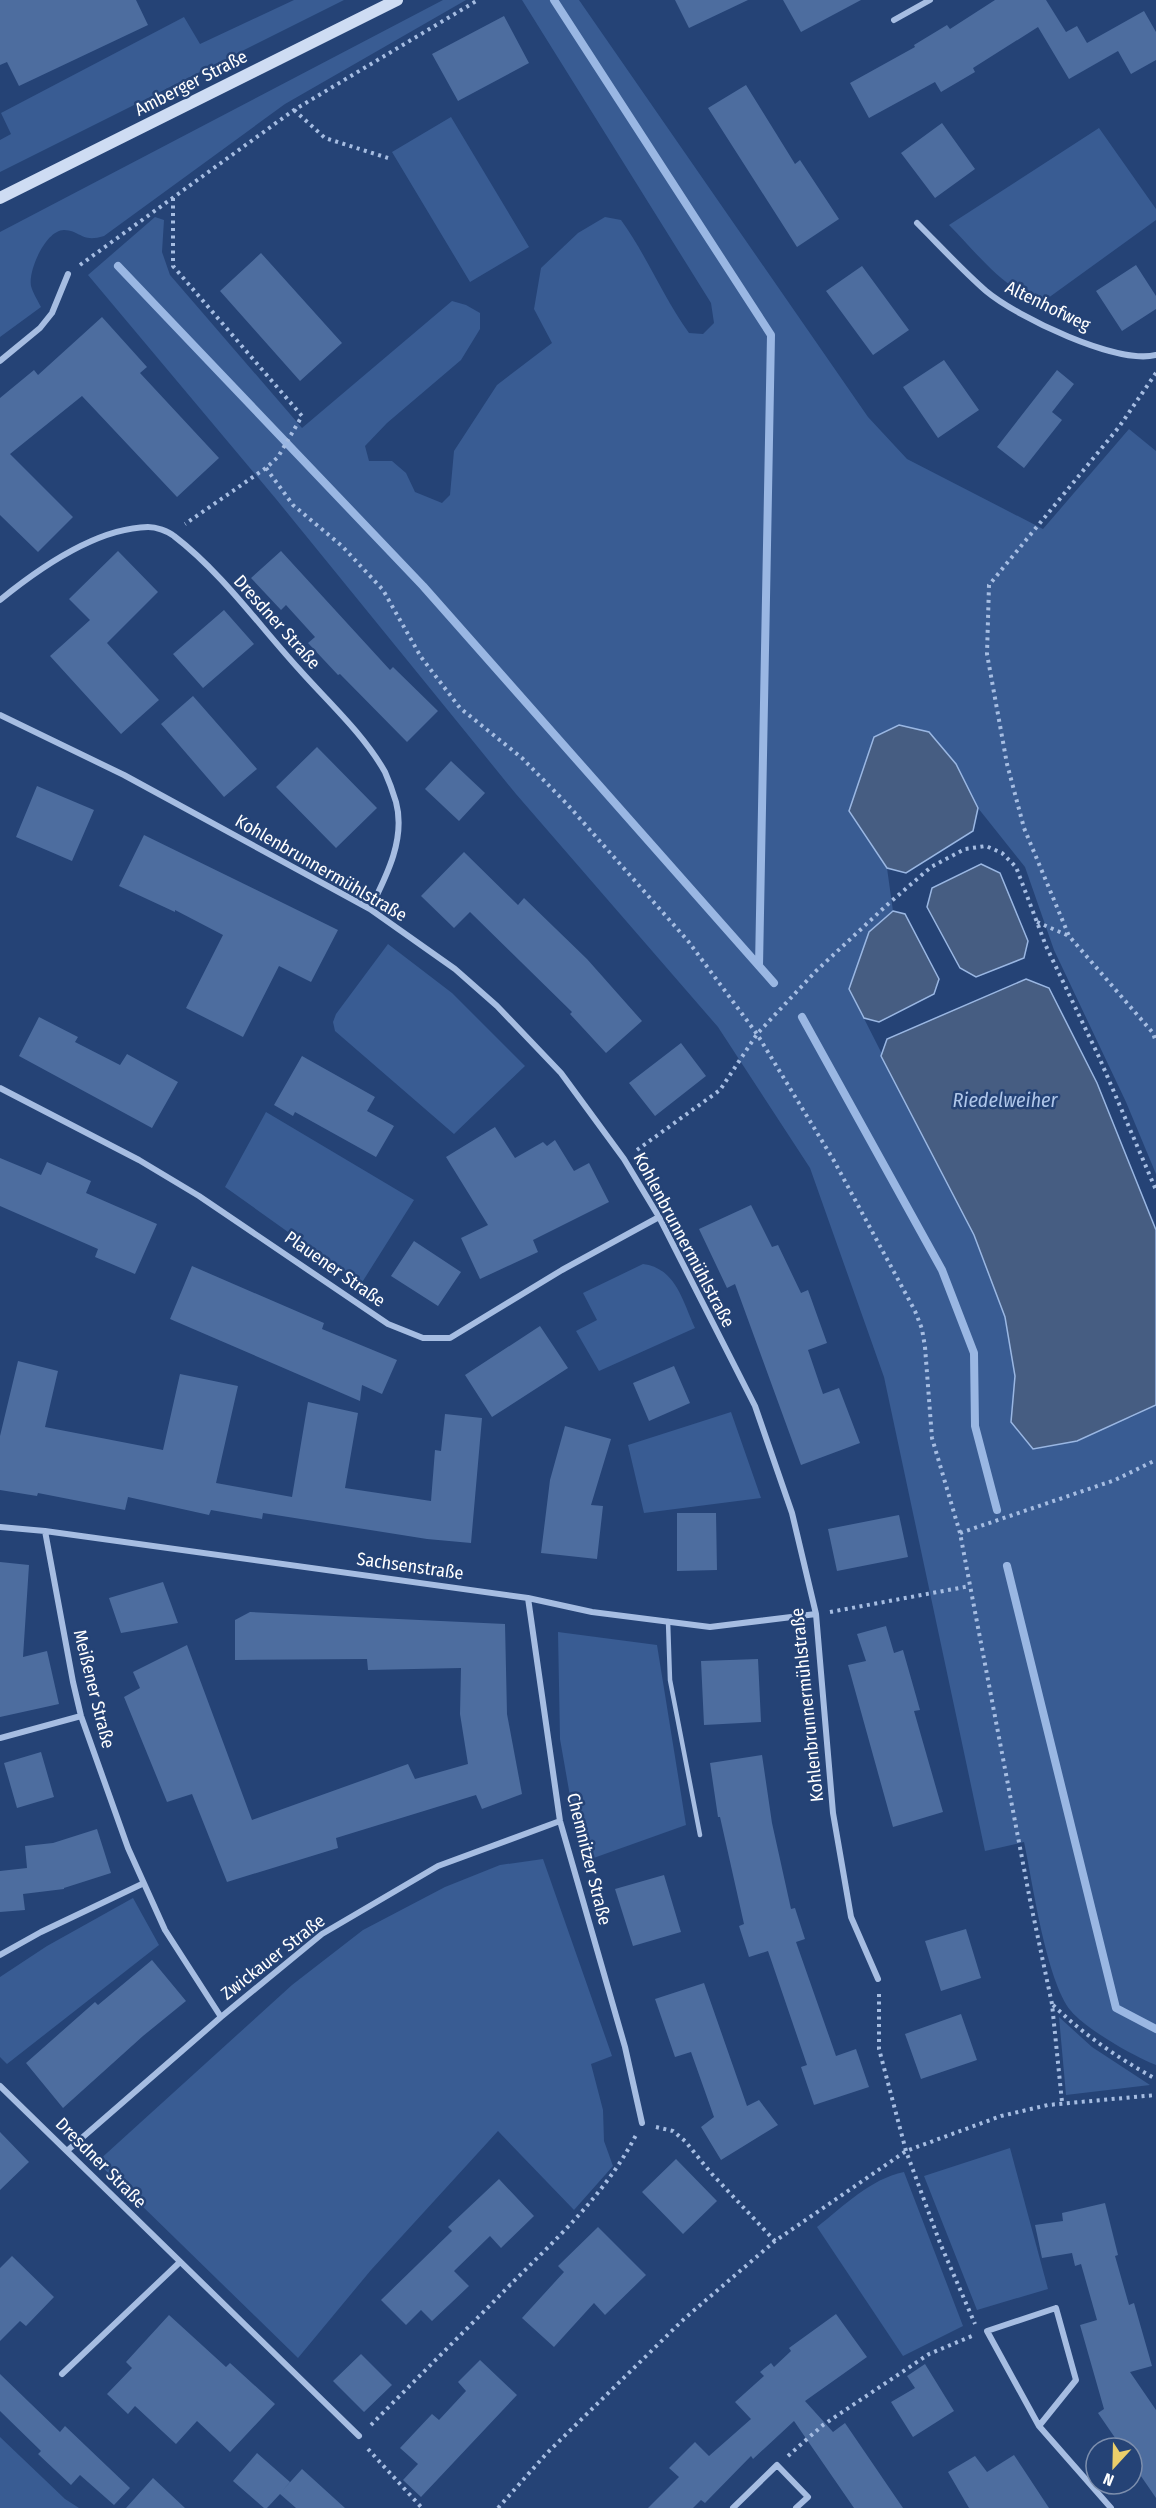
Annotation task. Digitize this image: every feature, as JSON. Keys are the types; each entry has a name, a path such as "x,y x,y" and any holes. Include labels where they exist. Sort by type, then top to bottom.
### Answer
{"main road":[{"name":"Amberger Straße","path":"0,198 398,0"}],"street":[{"path":"894,20 930,0"},
{"name":"Altenhofweg","path":"917,223 987,292 1017,312 1069,336 1113,352 1134,357 1156,355"},
{"path":"0,361 40,328 52,314 68,274"},
{"path":"0,600 61,557 91,542 122,532 150,527 171,533"},
{"name":"Dresdner Straße","path":"171,533 237,599 362,740 385,772 397,804 399,837 391,863 370,909"},
{"name":"Kohlenbrunnermühlstraße","path":"0,716 124,775 370,909 455,969 497,1006 561,1073 624,1160 658,1217 755,1406 792,1513 816,1614 833,1813 851,1917 878,1979"},
{"name":"Plauener Straße","path":"0,1088 139,1160 223,1210 388,1324 423,1338 450,1338 562,1270 658,1217"},
{"name":"Sachsenstraße","path":"0,1527 45,1531 528,1598 592,1612 710,1627 816,1614"},
{"name":"Meißener Straße","path":"45,1531 81,1716 142,1884 165,1930 221,2017"},
{"name":"Chemnitzer Straße","path":"528,1598 560,1821 625,2047 642,2123"},
{"path":"0,1738 81,1716"},
{"name":"Zwickauer Straße","path":"68,2150 221,2017 322,1934 438,1866 560,1821"},
{"path":"0,1955 41,1932 142,1884"},
{"name":"Dresdner Straße","path":"0,2085 359,2436"},
{"path":"62,2374 180,2262"},
{"path":"1039,2426 1076,2380 1056,2308 987,2331 1039,2426 1112,2508"},
{"path":"733,2508 777,2465 808,2497 796,2508"}],"lane":[{"path":"668,1622 670,1680 700,1835"}],"path":[{"path":"68,274 294,110 478,0"},
{"path":"294,110 325,138 388,158"},
{"path":"171,533 266,468 278,457 302,416 173,266 173,197"},
{"path":"1156,373 1119,427 989,585 987,654 1007,764 1024,828 1069,936 1155,1031 1156,1042"},
{"path":"266,468 293,506 342,546 383,590 421,657 460,708 522,758 567,804 688,941 757,1034 833,1159 915,1311 925,1347 932,1438 960,1533 1052,2004 1062,2102"},
{"path":"624,1160 720,1090 757,1034 816,971 887,905 931,867 965,849 986,846 1002,853 1016,867 1036,922 1099,1057 1156,1190"},
{"path":"1036,922 1069,936"},
{"path":"960,1533 1115,1480 1156,1460"},
{"path":"816,1614 970,1586"},
{"path":"777,2465 823,2425 929,2354 979,2333 940,2244 906,2151 879,2049 878,1979"},
{"path":"1052,2004 1079,2030 1121,2060 1156,2079"},
{"path":"498,2508 547,2453 685,2318 775,2241 906,2151 1001,2116 1062,2102 1156,2095"},
{"path":"422,2508 374,2457 359,2436 562,2235 594,2199 621,2163 642,2123 673,2131 679,2136 775,2241"}],"shaded area":[{"path":"294,0 344,0 0,172 0,140 11,134 1,113 184,17 200,44"},
{"path":"443,0 466,0 285,104 104,236 91,238 64,230 51,236 32,270 31,286 41,307 0,337 0,232"},
{"path":"522,0 579,0 868,417 907,459 1043,529 1129,429 1156,451 1156,1174 1126,1102 1054,950 1025,867 978,808 956,764 849,811 887,868 893,911 869,932 849,989 974,1235 1005,1317 1015,1376 1012,1422 1130,1418 1156,1405 1156,2065 1098,2034 1071,2011 1062,1997 1054,1977 1042,1931 1024,1842 985,1851 884,1377 810,1168 718,1027 516,794 276,499 88,275 155,217 164,220 162,252 170,275 302,428 452,301 466,305 480,313 480,329 461,360 387,423 365,446 369,461 392,461 406,473 415,492 442,503 450,495 454,451 497,385 552,343 534,309 541,268 578,233 605,217 621,220 689,333 703,334 714,323 711,303"},
{"path":"451,117 529,247 470,282 392,152"},
{"path":"1099,128 1156,209 1156,220 1044,301 1030,296 1016,289 992,270 949,225"},
{"path":"388,944 452,993 525,1066 454,1134 335,1031 333,1022 336,1014"},
{"path":"266,1112 414,1200 361,1284 225,1187"},
{"path":"643,1264 654,1267 671,1279 682,1297 695,1328 599,1371 576,1331 597,1320 583,1293"},
{"path":"731,1412 761,1498 644,1513 628,1445"},
{"path":"558,1632 657,1645 686,1825 588,1860 574,1819 560,1739"},
{"path":"543,1859 612,2056 591,2064 603,2110 604,2141 613,2166 574,2210 498,2131 371,2270 298,2358 97,2162 292,1985 363,1930 445,1887 500,1865"},
{"path":"133,1898 159,1945 7,2064 0,2057 0,1977 47,1946"},
{"path":"1059,2017 1092,2047 1150,2085 1066,2095"},
{"path":"1010,2148 1048,2289 977,2310 924,2176"},
{"path":"904,2172 963,2326 903,2356 817,2227 869,2187"},
{"path":"0,2437 65,2499 79,2508 0,2508"}],"water":[{"path":"899,725 929,732 956,764 978,808 973,831 906,873 887,868 849,811 874,737"},
{"path":"981,864 1000,873 1028,941 1024,958 976,977 960,968 927,907 932,888"},
{"path":"893,911 905,914 939,979 934,994 879,1022 864,1018 849,989 869,932"},
{"name":"Riedelweiher","path":"1026,979 1049,988 1097,1083 1156,1230 1156,1405 1077,1441 1033,1449 1011,1422 1015,1376 1005,1317 974,1235 881,1056 887,1039"}],"building":[{"path":"0,0 136,0 148,25 19,86 7,62 0,65"},
{"path":"675,0 748,0 689,28"},
{"path":"783,0 861,0 801,32"},
{"path":"995,0 1046,0 1066,32 1077,26 1087,43 1144,11 1156,32 1156,60 1131,74 1118,51 1069,79 1038,27 973,68 975,72 941,92 935,82 869,118 850,83 915,47 914,45 947,25 950,29"},
{"path":"504,16 529,63 458,101 432,54"},
{"path":"746,85 795,164 800,160 839,219 797,247 708,108"},
{"path":"942,123 975,169 935,198 901,153"},
{"path":"261,253 342,343 300,381 220,291"},
{"path":"1136,265 1156,296 1156,309 1122,331 1096,291"},
{"path":"862,266 909,330 873,355 826,291"},
{"path":"102,317 147,367 140,373 219,458 177,497 82,396 10,454 73,517 38,552 0,515 0,398 34,370 38,375"},
{"path":"944,360 979,410 938,438 903,387"},
{"path":"1057,370 1074,384 1052,412 1062,420 1024,468 997,447"},
{"path":"118,551 158,592 107,643 159,700 121,734 50,656 90,620 69,599"},
{"path":"281,551 390,670 393,667 438,711 407,742 308,643 315,637 286,605 281,610 251,578"},
{"path":"224,610 254,644 203,688 173,654"},
{"path":"193,696 257,769 224,797 161,724"},
{"path":"317,747 377,808 336,848 276,787"},
{"path":"451,761 485,793 459,821 425,789"},
{"path":"37,786 94,810 72,861 16,837"},
{"path":"144,835 338,930 311,982 279,966 243,1037 186,1008 223,935 175,910 175,912 119,886"},
{"path":"464,852 518,905 524,898 587,959 642,1021 606,1053 570,1014 572,1012 470,912 454,928 421,896"},
{"path":"39,1017 78,1037 75,1042 120,1065 127,1054 178,1082 152,1128 19,1056"},
{"path":"681,1043 706,1076 655,1116 629,1083"},
{"path":"302,1056 375,1097 367,1111 394,1126 376,1157 295,1112 293,1116 274,1105"},
{"path":"495,1127 515,1158 543,1142 547,1146 555,1140 574,1171 589,1163 609,1202 533,1240 538,1252 480,1279 461,1238 488,1225 446,1157"},
{"path":"0,1158 41,1175 47,1162 91,1181 86,1193 157,1224 135,1274 95,1257 98,1249 0,1206"},
{"path":"751,1205 772,1247 778,1245 801,1293 808,1290 827,1343 808,1350 823,1394 839,1388 860,1443 801,1465 735,1284 727,1288 699,1229"},
{"path":"414,1241 461,1272 438,1306 391,1276"},
{"path":"192,1266 324,1323 322,1329 397,1360 382,1394 362,1385 360,1401 170,1319"},
{"path":"540,1326 568,1368 492,1417 465,1375"},
{"path":"18,1361 58,1371 45,1427 163,1450 180,1374 238,1386 216,1483 292,1497 308,1402 358,1413 345,1488 431,1501 435,1450 441,1451 445,1414 482,1418 471,1543 427,1539 263,1513 262,1519 211,1510 209,1515 128,1497 125,1510 38,1493 37,1496 0,1490 0,1436"},
{"path":"674,1366 690,1403 649,1421 633,1383"},
{"path":"565,1426 611,1439 591,1505 603,1506 597,1559 541,1553 550,1480"},
{"path":"677,1513 716,1513 717,1570 677,1571"},
{"path":"899,1515 908,1557 837,1571 828,1529"},
{"path":"0,1562 29,1565 23,1657 47,1651 59,1704 0,1717"},
{"path":"163,1582 178,1623 121,1633 109,1598"},
{"path":"250,1612 505,1624 507,1714 522,1794 482,1809 476,1795 336,1838 338,1848 227,1882 192,1794 167,1802 124,1697 140,1688 133,1672 187,1645 252,1820 408,1764 415,1779 468,1764 460,1714 461,1668 368,1670 367,1659 235,1660 235,1620"},
{"path":"886,1626 894,1653 903,1650 920,1710 914,1711 943,1812 893,1827 848,1665 866,1661 857,1634"},
{"path":"758,1659 761,1722 704,1725 701,1661"},
{"path":"41,1752 54,1797 17,1808 4,1763"},
{"path":"762,1755 772,1823 791,1909 795,1908 805,1939 796,1942 836,2056 856,2049 869,2087 814,2105 801,2067 807,2065 768,1951 749,1957 739,1926 744,1924 720,1817 718,1817 710,1763"},
{"path":"97,1829 111,1873 64,1889 23,1894 25,1910 0,1912 0,1871 27,1868 25,1846 53,1843"},
{"path":"664,1875 681,1932 633,1946 615,1889"},
{"path":"966,1929 981,1978 941,1991 925,1941"},
{"path":"152,1960 186,2001 143,2036 63,2108 26,2063 95,2002 98,2005"},
{"path":"704,1983 747,2106 759,2100 778,2125 721,2160 701,2127 714,2117 691,2052 675,2057 655,1999"},
{"path":"961,2014 977,2060 921,2079 905,2034"},
{"path":"0,2132 29,2162 0,2190"},
{"path":"676,2159 717,2201 683,2234 642,2192"},
{"path":"499,2179 534,2216 501,2248 490,2236 454,2271 469,2286 432,2321 421,2310 406,2325 381,2300 452,2231 448,2227"},
{"path":"1105,2203 1118,2255 1115,2256 1129,2305 1134,2303 1152,2366 1130,2372 1156,2410 1156,2498 1144,2480 1144,2436 1114,2436 1098,2413 1104,2409 1080,2325 1097,2320 1081,2264 1075,2266 1072,2253 1042,2258 1035,2225 1063,2221 1062,2213"},
{"path":"598,2227 646,2275 605,2315 594,2303 554,2347 522,2318 564,2272 558,2266"},
{"path":"12,2256 54,2297 26,2326 20,2321 0,2341 0,2268"},
{"path":"836,2314 867,2357 805,2401 833,2432 845,2423 903,2508 854,2508 794,2421 753,2459 751,2456 705,2503 701,2500 693,2508 648,2508 679,2477 669,2468 695,2442 709,2456 751,2419 735,2402 764,2376 760,2372 771,2363 774,2367 791,2351 789,2348"},
{"path":"169,2315 226,2367 230,2363 275,2404 230,2452 197,2421 176,2444 135,2406 128,2414 107,2394 132,2368 126,2362"},
{"path":"361,2354 392,2385 364,2412 333,2381"},
{"path":"480,2360 517,2395 421,2497 403,2480 418,2464 400,2448 432,2414 439,2420 466,2391 458,2382"},
{"path":"925,2364 954,2411 913,2437 891,2402 915,2388 907,2376"},
{"path":"0,2374 60,2432 65,2426 130,2488 114,2505 80,2475 71,2485 38,2454 41,2451 0,2411"},
{"path":"257,2453 290,2482 282,2491 302,2469 345,2508 296,2508 280,2494 267,2508 264,2508 233,2481"},
{"path":"1014,2455 1049,2508 969,2508 948,2472 975,2456 987,2472"},
{"path":"153,2478 185,2508 126,2508"}],"waterway":[{"path":"554,0 771,335 759,966 774,983"},
{"path":"118,266 423,586 759,966"},
{"path":"802,1017 942,1270 974,1353 975,1426 997,1510"},
{"path":"1007,1566 1116,2008 1156,2029"}]}
